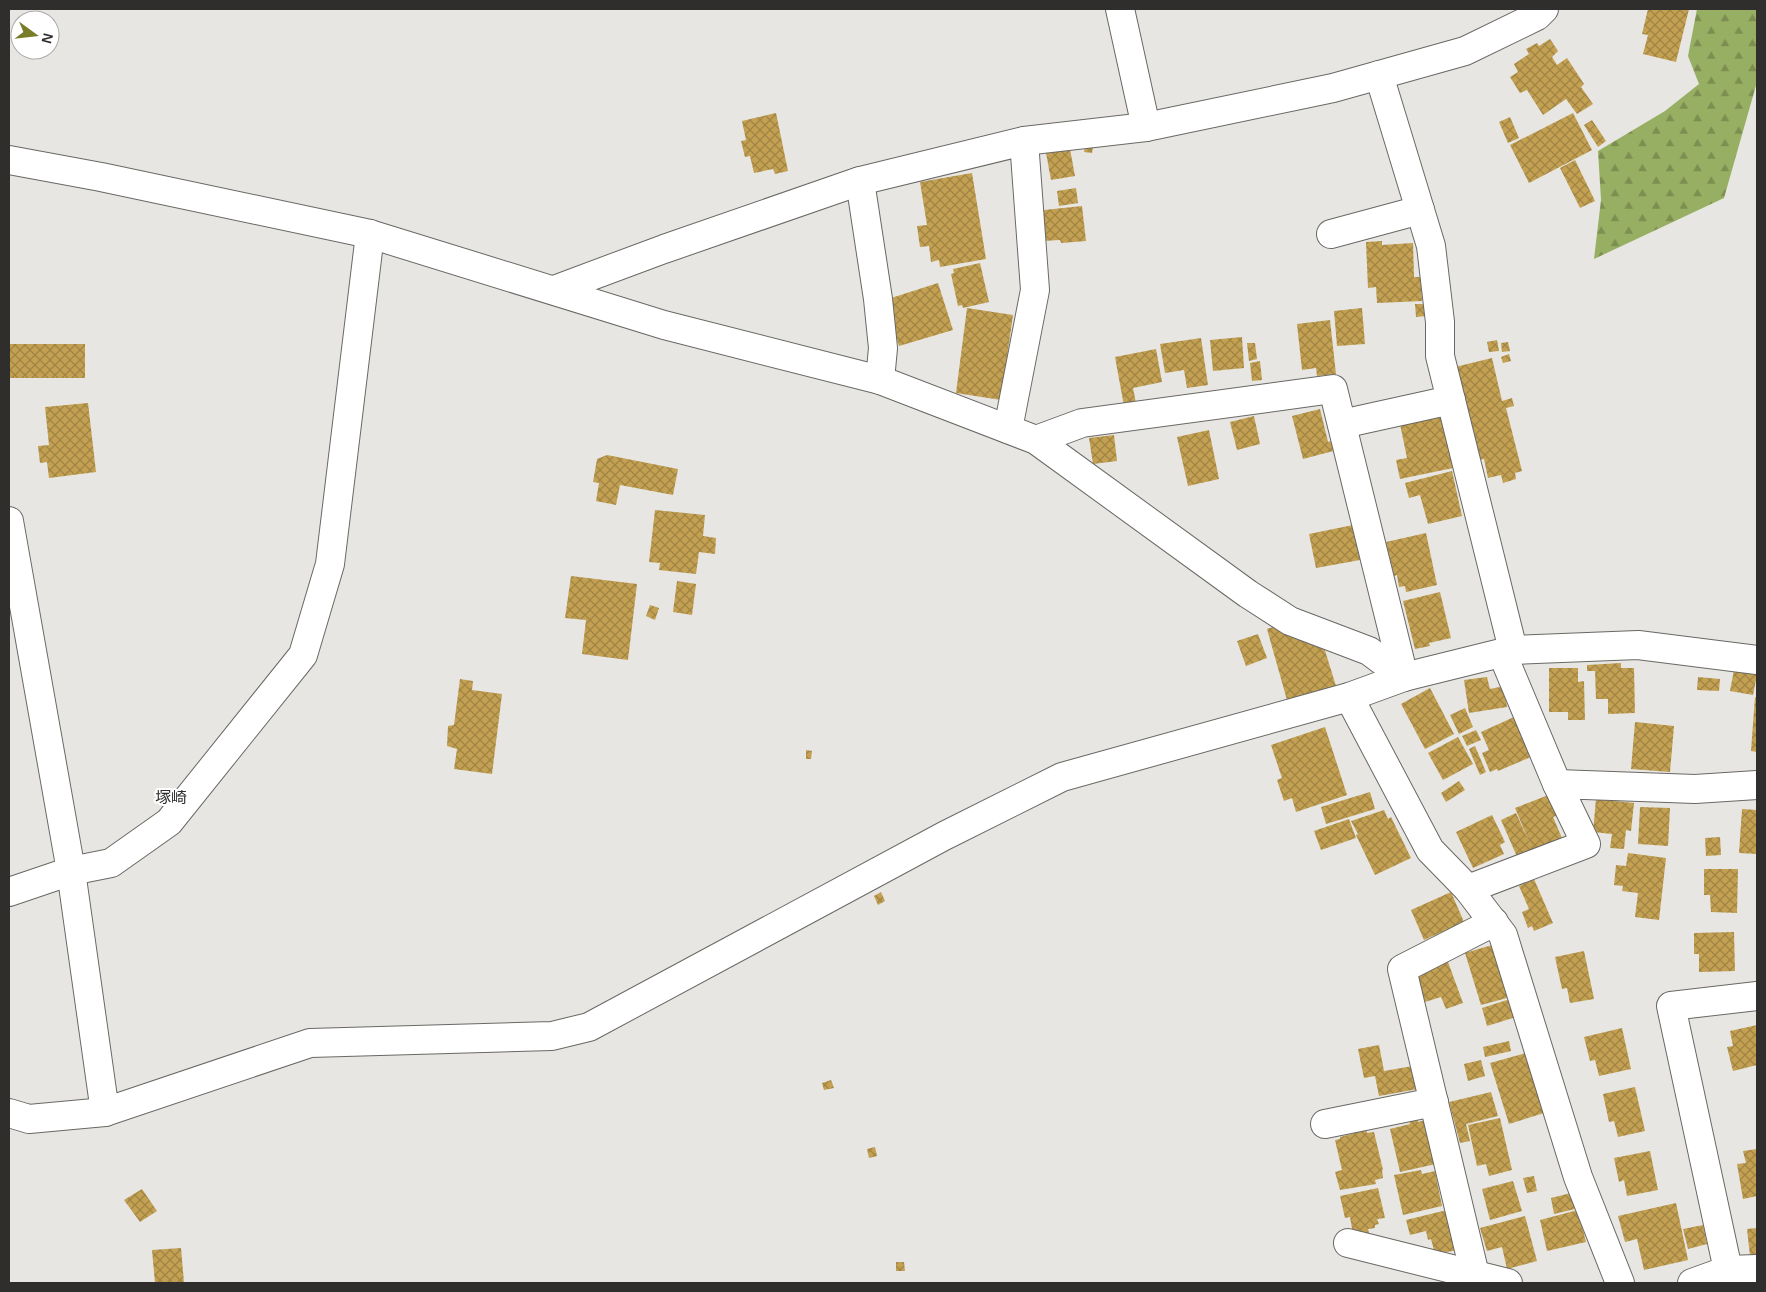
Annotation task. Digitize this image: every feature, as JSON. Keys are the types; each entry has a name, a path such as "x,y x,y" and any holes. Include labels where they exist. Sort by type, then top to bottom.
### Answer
{"street":[{"path":"1120,9 1146,127"},
{"path":"554,290 860,181 1024,141 1146,127 1333,88 1465,51 1537,16 1544,9"},
{"path":"1379,75 1431,246 1440,322 1440,356 1507,652 1557,784 1586,844 1468,889"},
{"path":"1008,430 1035,290 1024,141"},
{"path":"9,160 101,177 370,234 664,325 880,380 1036,440 1248,594 1290,621 1369,651 1404,677"},
{"path":"860,181 878,299 883,348 880,380"},
{"path":"1331,234 1420,210"},
{"path":"9,892 71,871 110,863 169,822 304,655 330,564 370,234"},
{"path":"1036,440 1082,423 1333,389 1404,677"},
{"path":"1342,424 1451,400"},
{"path":"9,521 71,871 105,1112"},
{"path":"9,1113 29,1119 105,1112 310,1043 552,1036 589,1027 944,836 1062,777 1350,697 1404,677 1507,652 1638,645 1757,660"},
{"path":"1350,697 1430,850 1468,889 1503,935 1578,1177 1620,1283"},
{"path":"1557,784 1695,789 1757,785"},
{"path":"1475,1275 1402,969 1494,922"},
{"path":"1728,1270 1671,1006 1757,996"},
{"path":"1325,1124 1434,1102"},
{"path":"1348,1244 1508,1283"},
{"path":"1692,1283 1728,1270 1757,1269"}],"green space":[{"path":"1697,9 1757,9 1757,82 1724,198 1594,259 1601,200 1598,151 1665,111 1699,84 1688,56"}],"building":[{"path":"1648,9 1689,9 1676,62 1643,54 1648,35 1642,34"},
{"path":"1550,39 1558,51 1552,57 1557,65 1567,58 1584,84 1581,87 1593,104 1577,114 1566,99 1543,115 1527,90 1520,93 1510,77 1518,72 1514,64 1529,54 1526,49 1537,43 1539,46"},
{"path":"776,113 788,171 775,174 773,169 754,173 750,156 745,157 741,141 746,140 742,121"},
{"path":"1573,113 1592,150 1529,183 1510,145"},
{"path":"1510,117 1519,138 1508,143 1499,122"},
{"path":"1592,120 1606,141 1598,147 1584,125"},
{"path":"1085,147 1093,148 1092,153 1084,152"},
{"path":"1070,149 1075,176 1051,180 1046,153"},
{"path":"1575,160 1595,201 1580,208 1560,168"},
{"path":"972,173 986,259 940,267 939,260 931,262 929,246 920,247 917,226 927,225 920,182"},
{"path":"1076,188 1078,203 1059,206 1057,191"},
{"path":"1082,206 1086,241 1061,243 1060,240 1043,241 1040,212"},
{"path":"1382,241 1382,245 1413,243 1414,277 1421,277 1422,301 1377,303 1376,287 1368,288 1366,242"},
{"path":"980,263 989,302 963,308 962,305 958,306 951,274 954,273 953,269"},
{"path":"938,283 953,330 899,346 885,300"},
{"path":"1415,304 1425,304 1426,316 1416,317"},
{"path":"967,308 1013,315 1001,400 956,393"},
{"path":"1362,308 1365,344 1337,346 1334,311"},
{"path":"1330,320 1336,374 1317,376 1316,368 1302,370 1297,324"},
{"path":"1242,337 1244,368 1213,371 1210,340"},
{"path":"1201,338 1208,385 1187,388 1184,370 1165,373 1160,344"},
{"path":"1497,340 1499,351 1489,352 1487,342"},
{"path":"1508,342 1510,351 1502,352 1501,343"},
{"path":"1247,343 1255,343 1257,359 1249,361"},
{"path":"9,344 85,344 85,378 9,378"},
{"path":"1156,349 1162,382 1133,388 1136,403 1124,406 1115,357"},
{"path":"1509,354 1511,361 1503,363 1501,357"},
{"path":"1492,358 1502,401 1512,398 1514,406 1506,408 1522,471 1515,473 1516,479 1503,483 1501,475 1488,478 1484,459 1477,460 1455,367"},
{"path":"1260,361 1262,380 1252,381 1250,363"},
{"path":"88,403 96,472 49,478 47,462 40,463 38,446 49,445 45,407"},
{"path":"1320,409 1328,442 1334,440 1337,450 1303,459 1292,416"},
{"path":"1254,416 1260,444 1237,450 1230,422"},
{"path":"1438,416 1444,420 1453,468 1400,479 1396,460 1407,458 1400,424"},
{"path":"1209,430 1219,479 1188,486 1177,437"},
{"path":"1114,435 1117,461 1093,464 1089,438"},
{"path":"607,455 678,469 673,495 620,485 616,505 596,501 599,483 593,482 597,459"},
{"path":"1452,471 1462,516 1428,524 1420,495 1409,498 1405,483"},
{"path":"655,510 705,515 703,536 716,538 715,554 699,552 696,574 659,570 660,563 649,562"},
{"path":"1353,525 1360,560 1316,568 1309,534"},
{"path":"1426,533 1437,585 1406,592 1405,586 1399,587 1397,575 1394,576 1386,542"},
{"path":"571,576 637,584 628,660 582,654 586,620 565,618"},
{"path":"677,581 696,584 692,615 673,612"},
{"path":"1440,592 1451,638 1429,643 1430,646 1415,649 1403,601"},
{"path":"650,605 659,608 655,620 646,616"},
{"path":"1282,624 1322,641 1336,686 1287,700 1267,629"},
{"path":"1258,634 1267,658 1246,666 1237,641"},
{"path":"1621,663 1621,668 1634,668 1635,713 1608,714 1608,699 1596,699 1595,671 1587,671 1587,665"},
{"path":"1549,668 1578,668 1578,682 1584,681 1585,720 1568,720 1568,712 1549,712"},
{"path":"1734,670 1757,675 1753,695 1730,691"},
{"path":"1487,677 1490,689 1504,686 1507,707 1469,713 1464,680"},
{"path":"1698,677 1720,679 1719,691 1697,690"},
{"path":"460,679 473,681 472,690 502,694 492,774 454,769 457,749 447,746 448,726 454,725"},
{"path":"1430,688 1454,734 1425,749 1401,704"},
{"path":"1755,697 1757,698 1757,752 1751,751"},
{"path":"1465,708 1473,727 1459,734 1450,715"},
{"path":"1514,717 1531,757 1498,771 1497,769 1490,772 1482,753 1489,750 1481,732"},
{"path":"1635,722 1674,726 1670,772 1631,769"},
{"path":"1325,727 1347,795 1296,812 1292,798 1284,801 1277,780 1282,778 1271,745"},
{"path":"1476,730 1481,740 1467,746 1462,736"},
{"path":"1458,737 1473,764 1443,780 1428,753"},
{"path":"1475,746 1486,772 1480,775 1469,749"},
{"path":"806,750 812,751 811,759 806,759"},
{"path":"1459,781 1465,790 1446,802 1441,793"},
{"path":"1370,792 1375,809 1326,824 1321,807"},
{"path":"1551,794 1559,815 1553,817 1562,838 1532,850 1518,859 1501,820 1516,813 1531,846 1515,808"},
{"path":"1596,799 1634,803 1631,831 1626,830 1624,849 1610,848 1612,834 1593,832"},
{"path":"1640,807 1670,808 1668,846 1638,844"},
{"path":"1742,809 1757,810 1757,854 1739,853"},
{"path":"1384,810 1388,819 1391,817 1411,858 1375,875 1351,821"},
{"path":"1492,815 1505,842 1500,845 1504,854 1473,868 1456,832"},
{"path":"1349,819 1356,838 1321,850 1314,831"},
{"path":"1720,837 1721,855 1706,856 1705,838"},
{"path":"1628,853 1666,858 1659,920 1635,917 1638,893 1622,891 1623,886 1614,885 1616,865 1626,866"},
{"path":"1704,869 1738,869 1737,913 1711,912 1710,895 1704,895"},
{"path":"1534,879 1553,923 1534,931 1532,926 1528,928 1522,912 1529,909 1519,886"},
{"path":"881,892 885,901 878,905 874,896"},
{"path":"1451,892 1464,922 1424,940 1411,910"},
{"path":"1734,932 1735,971 1699,972 1699,954 1694,954 1694,933"},
{"path":"1492,945 1507,998 1481,1005 1465,953"},
{"path":"1584,951 1594,999 1570,1003 1567,988 1562,989 1555,957"},
{"path":"1448,962 1463,1003 1446,1009 1441,997 1425,1002 1417,980 1419,973"},
{"path":"1510,999 1516,1017 1487,1026 1482,1008"},
{"path":"1757,1025 1757,1065 1733,1071 1727,1047 1733,1046 1730,1031"},
{"path":"1622,1028 1631,1069 1599,1076 1595,1060 1590,1061 1584,1037"},
{"path":"1509,1041 1511,1051 1485,1057 1483,1047"},
{"path":"1379,1045 1384,1071 1413,1066 1418,1089 1379,1096 1375,1076 1364,1078 1358,1049"},
{"path":"1526,1053 1544,1113 1509,1124 1490,1063"},
{"path":"1481,1060 1485,1076 1468,1081 1464,1064"},
{"path":"831,1080 834,1088 824,1090 822,1083"},
{"path":"1635,1087 1645,1131 1618,1137 1614,1121 1609,1122 1603,1094"},
{"path":"1491,1092 1498,1116 1466,1124 1470,1141 1460,1143 1449,1102"},
{"path":"1417,1118 1418,1122 1426,1120 1436,1164 1400,1172 1390,1129 1410,1124 1409,1120"},
{"path":"1500,1118 1512,1170 1489,1176 1486,1164 1477,1166 1468,1125"},
{"path":"1365,1127 1367,1133 1374,1132 1383,1170 1383,1178 1375,1180 1376,1184 1340,1190 1335,1172 1342,1170 1335,1140 1355,1133 1354,1130"},
{"path":"875,1147 877,1156 869,1158 867,1149"},
{"path":"1757,1149 1757,1196 1743,1199 1737,1164 1746,1163 1743,1151"},
{"path":"1650,1151 1658,1190 1627,1196 1624,1180 1619,1182 1614,1158"},
{"path":"1421,1170 1422,1174 1435,1171 1442,1206 1403,1215 1394,1175"},
{"path":"1534,1176 1537,1191 1527,1193 1523,1178"},
{"path":"1513,1181 1522,1211 1490,1220 1482,1189"},
{"path":"1378,1188 1385,1218 1377,1219 1379,1224 1375,1225 1375,1228 1368,1229 1369,1233 1353,1234 1350,1217 1345,1218 1340,1196"},
{"path":"142,1189 157,1211 140,1222 124,1200"},
{"path":"1571,1193 1575,1209 1554,1214 1551,1198"},
{"path":"1676,1203 1688,1260 1644,1270 1637,1239 1625,1242 1618,1216"},
{"path":"1447,1210 1458,1250 1435,1254 1431,1239 1428,1240 1426,1231 1410,1235 1406,1220"},
{"path":"1578,1210 1586,1242 1547,1251 1540,1220"},
{"path":"1525,1216 1537,1261 1507,1269 1502,1247 1487,1251 1480,1228"},
{"path":"1703,1225 1707,1244 1688,1249 1683,1229"},
{"path":"1757,1228 1757,1256 1750,1256 1747,1229"},
{"path":"181,1248 184,1283 155,1283 152,1250"},
{"path":"896,1262 904,1262 905,1271 896,1271"}],"district":[{"name":"塚崎","path":"171,797"}]}
